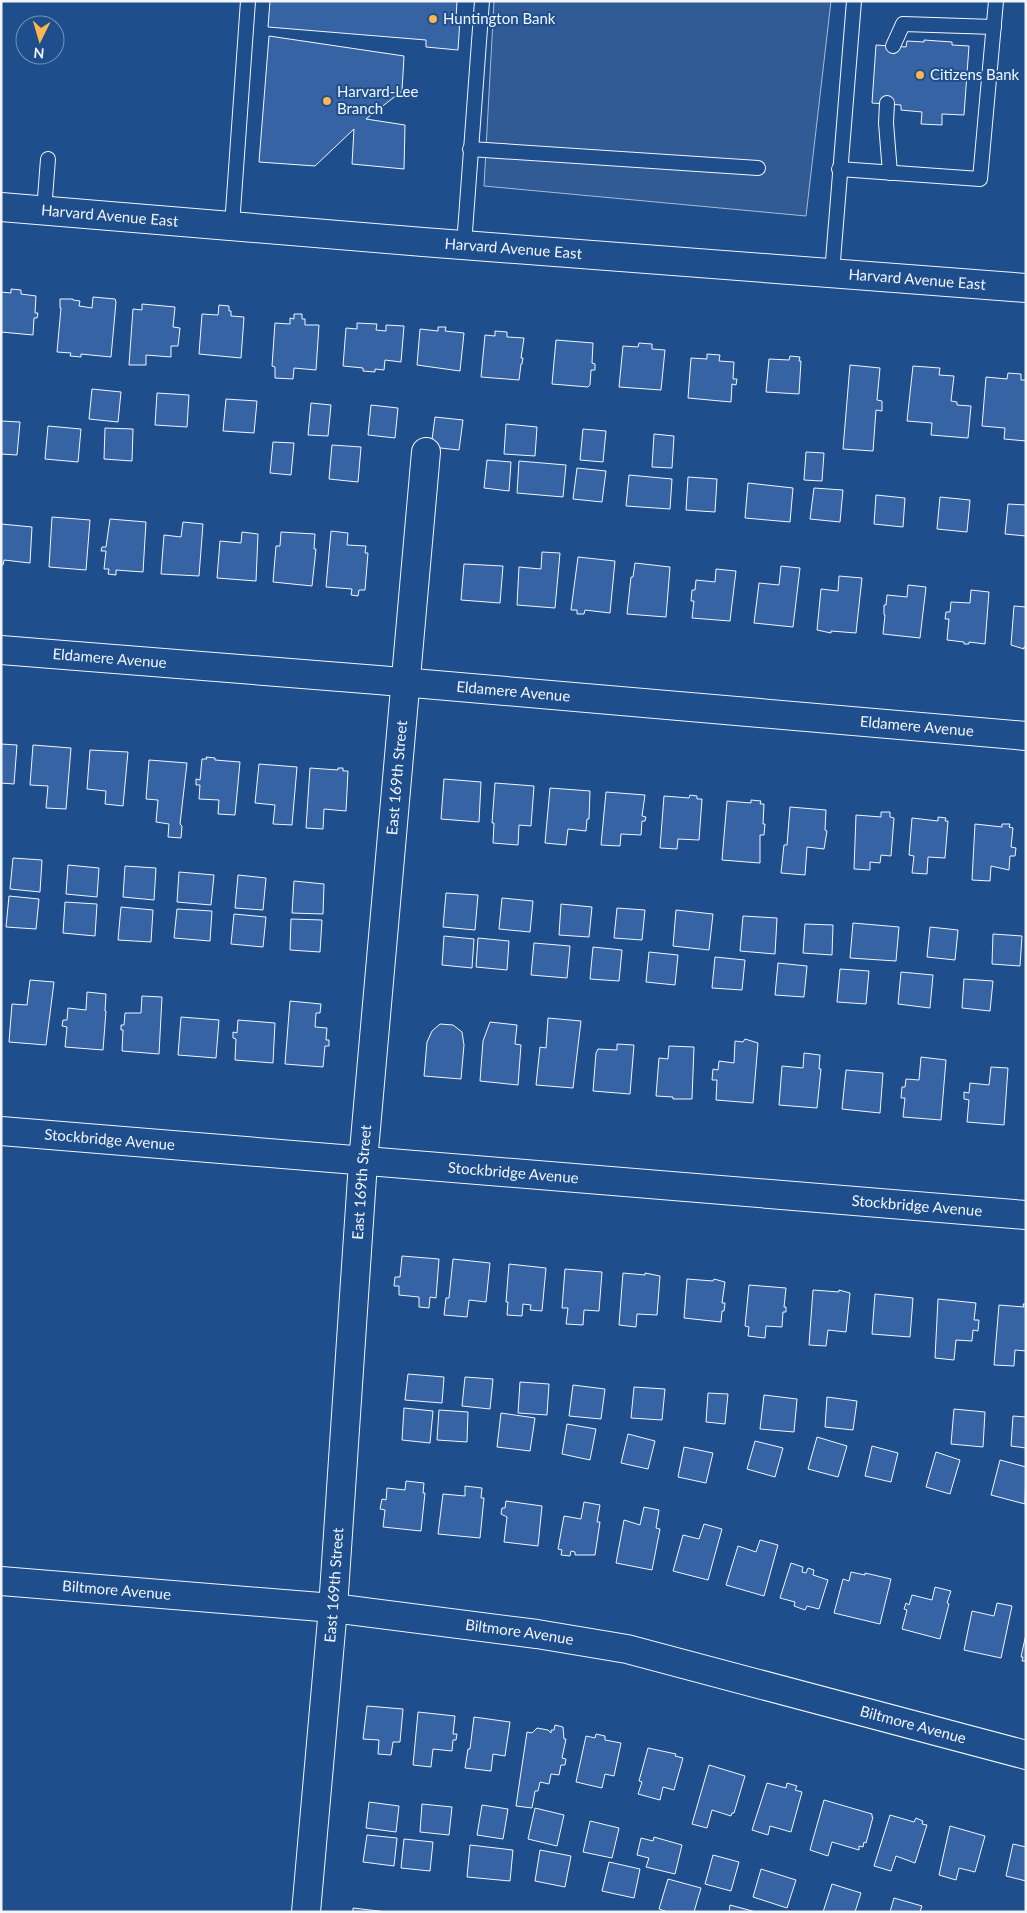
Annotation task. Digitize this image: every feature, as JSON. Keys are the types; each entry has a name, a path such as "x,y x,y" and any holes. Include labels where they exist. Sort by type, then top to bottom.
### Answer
{"street":[{"name":"Harvard Avenue East","path":"1,207 1026,288"},
{"name":"East 169th Street","path":"306,1912 333,1608 363,1162 426,452"},
{"name":"Eldamere Avenue","path":"1,650 1026,736"},
{"name":"Stockbridge Avenue","path":"1,1131 1026,1216"},
{"name":"Biltmore Avenue","path":"1,1581 333,1608 537,1634 627,1649 1026,1755"}],"lane":[{"path":"232,225 248,1"},
{"path":"464,245 482,1"},
{"path":"832,273 854,1"},
{"path":"840,169 980,178 996,1"},
{"path":"893,46 903,24 994,27"},
{"path":"887,103 886,123 890,173"},
{"path":"470,149 758,168"},
{"path":"44,211 48,159"}],"shaded area":[{"path":"494,1 831,1 806,216 484,186"}],"building":[{"path":"270,1 457,1 456,19 460,19 458,50 426,47 426,40 268,27"},
{"name":"Harvard-Lee Branch","path":"269,36 404,56 402,91 366,119 405,125 404,169 352,164 354,129 315,166 259,162"},
{"name":"Citizens Bank","path":"924,40 952,42 952,45 969,46 964,115 942,114 942,125 921,124 922,112 901,110 901,105 872,103 876,45 906,47 907,41 924,42"},
{"path":"11,289 21,290 21,294 36,296 35,313 38,313 37,318 34,318 33,335 1,332 1,292 11,293"},
{"path":"93,297 115,299 116,302 111,357 81,354 81,357 70,356 71,353 57,352 61,308 60,299 73,299 80,301 79,306 92,308"},
{"path":"142,304 175,307 173,327 180,328 178,346 171,346 171,357 146,355 146,365 129,365 133,309 142,310"},
{"path":"219,305 229,306 231,316 244,317 241,358 199,354 202,314 218,315"},
{"path":"294,314 302,314 302,319 305,319 305,325 319,325 316,370 294,368 293,379 275,378 275,367 272,366 275,323 290,324 290,318 294,319"},
{"path":"357,323 377,324 376,330 386,331 386,325 404,326 401,362 385,360 384,370 375,369 375,372 363,371 363,368 343,366 346,328 357,329"},
{"path":"438,327 446,327 445,331 464,333 460,371 417,365 420,329 438,331"},
{"path":"495,331 507,332 507,337 524,338 519,380 481,377 485,335 495,336"},
{"path":"556,340 593,343 592,363 595,364 595,370 591,370 590,385 588,387 552,384"},
{"path":"639,343 652,344 652,349 665,350 661,390 619,387 623,346 638,347"},
{"path":"707,354 720,355 719,361 734,362 733,379 737,379 736,385 732,384 731,402 688,398 691,358 707,359"},
{"path":"790,356 800,357 799,361 801,361 799,394 766,392 769,359 789,360"},
{"path":"850,365 880,368 877,400 882,401 882,411 876,410 873,451 843,449"},
{"path":"913,366 940,368 939,375 954,376 951,401 957,402 957,405 971,406 968,438 931,435 932,423 907,421"},
{"path":"1008,373 1021,374 1021,380 1026,380 1026,441 1004,439 1005,428 982,426 986,377 1007,379"},
{"path":"92,389 121,392 118,422 89,419"},
{"path":"157,393 189,395 187,427 155,425"},
{"path":"226,399 257,401 254,433 223,431"},
{"path":"311,403 331,405 328,436 308,435"},
{"path":"371,405 398,408 395,438 368,435"},
{"path":"435,417 463,420 459,450 431,447"},
{"path":"1,421 20,422 17,455 1,454"},
{"path":"506,424 537,427 535,456 504,454"},
{"path":"48,426 81,429 78,462 45,459"},
{"path":"105,428 133,429 132,461 104,459"},
{"path":"583,429 606,431 603,462 580,460"},
{"path":"654,434 674,436 672,468 652,467"},
{"path":"273,442 294,443 291,475 270,473"},
{"path":"332,445 361,447 358,482 329,479"},
{"path":"806,452 824,453 822,481 804,480"},
{"path":"487,460 511,462 509,491 484,488"},
{"path":"519,461 566,465 563,497 517,493"},
{"path":"577,468 606,471 602,502 573,499"},
{"path":"629,475 672,479 670,509 626,506"},
{"path":"688,477 717,479 715,512 686,510"},
{"path":"748,483 793,488 790,522 745,518"},
{"path":"814,488 843,490 840,522 810,519"},
{"path":"876,495 905,498 903,527 874,524"},
{"path":"940,497 970,500 967,532 937,529"},
{"path":"1008,504 1026,505 1026,536 1005,534"},
{"path":"52,517 90,520 86,570 49,567"},
{"path":"110,519 146,522 143,572 116,570 116,575 108,574 109,569 104,569 106,551 101,551 102,547 106,547"},
{"path":"183,522 203,524 199,576 161,574 164,535 181,537"},
{"path":"1,524 32,527 30,563 4,560 3,565 1,565"},
{"path":"331,531 348,533 347,545 366,546 365,553 368,553 365,590 359,590 358,596 351,595 352,589 326,587"},
{"path":"242,532 258,534 256,581 217,578 220,541 241,543"},
{"path":"281,532 315,534 314,549 316,549 312,586 273,582 276,546 280,546"},
{"path":"542,552 560,553 555,608 517,605 519,567 541,569"},
{"path":"578,557 615,561 610,613 585,610 584,614 577,614 577,610 571,610"},
{"path":"635,563 670,567 666,617 627,614 631,577 633,577"},
{"path":"464,564 503,566 500,603 461,600"},
{"path":"781,566 800,568 793,627 754,623 759,583 779,585"},
{"path":"716,569 736,571 730,621 692,618 694,601 691,601 692,590 695,590 696,580 715,582"},
{"path":"839,576 862,578 856,633 831,631 831,633 817,630 821,589 838,591"},
{"path":"908,585 926,587 920,638 883,634 884,605 886,605 887,595 907,597"},
{"path":"971,590 989,592 985,644 969,642 969,644 964,644 964,642 947,640 949,619 945,619 946,612 950,612 951,602 970,603"},
{"path":"1014,606 1026,607 1026,647 1024,649 1011,645"},
{"path":"1,744 17,745 14,784 1,783"},
{"path":"33,745 71,748 66,809 46,808 48,786 30,785"},
{"path":"90,750 128,752 123,806 105,804 106,791 87,789"},
{"path":"206,757 215,758 215,760 240,762 235,815 218,814 219,800 199,799 200,785 196,785 196,779 200,780 202,759 207,759"},
{"path":"149,760 187,763 180,824 182,826 181,838 168,837 169,824 156,822 158,800 146,799"},
{"path":"259,764 297,767 292,825 273,824 275,805 255,803"},
{"path":"310,768 338,770 338,768 343,768 343,771 348,771 346,811 324,809 323,829 306,828"},
{"path":"444,779 481,782 479,822 441,819"},
{"path":"495,783 534,786 531,826 519,825 518,845 493,843 494,823 492,823"},
{"path":"550,788 590,791 589,819 587,819 586,831 568,829 566,845 545,843"},
{"path":"606,792 645,795 642,816 646,817 645,821 642,821 641,835 621,834 620,846 601,845"},
{"path":"690,795 697,796 697,799 702,799 699,840 678,839 677,849 660,848 664,796 689,798"},
{"path":"751,800 761,801 760,804 764,804 763,824 765,824 764,835 760,835 760,863 722,860 727,801 751,803"},
{"path":"790,807 826,810 825,830 827,831 824,849 807,847 805,875 781,873 784,845 787,845"},
{"path":"881,812 890,812 890,817 894,818 891,856 881,855 880,863 870,862 870,870 854,869 856,815 881,817"},
{"path":"938,817 946,818 945,821 948,821 945,858 928,857 927,874 912,873 914,856 909,855 912,818 938,821"},
{"path":"975,824 1002,827 1002,824 1010,824 1009,827 1013,828 1011,847 1016,848 1015,856 1010,856 1009,870 991,866 990,881 972,880"},
{"path":"13,858 42,860 40,892 10,889"},
{"path":"68,865 99,868 97,897 66,894"},
{"path":"125,866 156,868 154,900 123,897"},
{"path":"179,872 214,875 211,905 177,902"},
{"path":"238,875 266,878 263,910 235,908"},
{"path":"294,881 324,884 323,914 292,913"},
{"path":"446,893 478,895 475,930 443,927"},
{"path":"9,896 39,899 36,929 6,927"},
{"path":"502,898 533,901 530,932 499,929"},
{"path":"65,902 97,904 95,936 63,933"},
{"path":"561,904 592,907 589,937 559,935"},
{"path":"121,907 153,910 151,942 118,940"},
{"path":"617,908 645,910 642,940 614,938"},
{"path":"177,909 212,911 210,941 174,938"},
{"path":"676,910 713,914 709,950 673,946"},
{"path":"234,914 266,917 263,947 231,944"},
{"path":"743,916 777,918 775,954 740,951"},
{"path":"291,919 322,920 320,952 290,950"},
{"path":"853,923 899,927 896,961 850,958"},
{"path":"805,924 833,925 832,955 803,953"},
{"path":"930,927 958,930 955,960 927,957"},
{"path":"993,934 1022,936 1020,966 992,964"},
{"path":"444,936 474,939 472,968 442,965"},
{"path":"478,938 509,941 507,970 476,967"},
{"path":"534,943 570,946 567,978 531,975"},
{"path":"593,947 622,950 619,981 590,979"},
{"path":"649,952 678,955 675,985 646,982"},
{"path":"715,957 745,960 742,990 712,988"},
{"path":"778,963 807,966 804,997 775,995"},
{"path":"840,969 869,971 866,1004 837,1002"},
{"path":"901,972 933,975 930,1008 898,1004"},
{"path":"964,979 993,981 990,1011 962,1008"},
{"path":"30,980 54,982 46,1045 9,1042 12,1004 27,1005"},
{"path":"87,992 106,994 103,1050 65,1047 67,1027 62,1026 63,1020 67,1020 68,1008 86,1010"},
{"path":"142,996 162,997 159,1054 122,1051 123,1030 121,1030 121,1025 124,1025 125,1013 141,1013"},
{"path":"290,1001 321,1004 320,1013 316,1013 315,1027 327,1028 326,1040 329,1040 329,1046 325,1046 323,1067 285,1064"},
{"path":"181,1017 219,1020 216,1058 178,1055"},
{"path":"548,1018 581,1021 573,1088 536,1085 540,1047 546,1048"},
{"path":"238,1020 275,1023 273,1063 235,1060 236,1039 233,1038 233,1032 237,1033"},
{"path":"490,1022 517,1025 515,1044 521,1045 518,1085 480,1081 483,1041"},
{"path":"440,1024 453,1025 462,1032 464,1045 461,1079 424,1076 427,1042 432,1031"},
{"path":"745,1039 758,1043 753,1103 716,1100 717,1080 712,1080 713,1069 718,1070 719,1061 734,1063 735,1041 743,1042"},
{"path":"617,1044 634,1045 630,1094 593,1091 596,1053 598,1049 617,1050"},
{"path":"669,1046 694,1047 692,1099 673,1099 673,1097 656,1096 659,1058 668,1059"},
{"path":"804,1053 820,1055 819,1069 821,1069 817,1108 779,1105 782,1066 803,1068"},
{"path":"921,1057 946,1060 941,1120 903,1117 905,1098 901,1098 902,1087 905,1087 906,1079 919,1080"},
{"path":"991,1067 1008,1068 1004,1125 967,1122 969,1100 964,1099 964,1092 969,1093 970,1083 989,1085"},
{"path":"846,1070 883,1073 880,1113 842,1109"},
{"path":"402,1256 439,1259 436,1298 430,1297 429,1308 419,1307 419,1297 399,1295 399,1286 394,1286 395,1277 400,1277"},
{"path":"453,1259 490,1263 486,1302 469,1300 467,1317 444,1315 446,1298 449,1298"},
{"path":"509,1264 546,1268 542,1311 530,1310 531,1305 523,1304 522,1316 507,1315 508,1302 506,1302"},
{"path":"565,1269 602,1272 599,1311 584,1310 583,1325 566,1324 568,1308 562,1308"},
{"path":"623,1273 645,1275 645,1273 660,1276 657,1315 637,1314 636,1327 619,1325"},
{"path":"687,1279 713,1281 714,1279 725,1282 722,1303 725,1303 721,1322 684,1318"},
{"path":"749,1285 786,1288 784,1307 786,1307 786,1312 783,1312 782,1327 766,1326 765,1338 748,1336 749,1327 745,1326"},
{"path":"813,1290 839,1292 839,1290 850,1293 846,1332 828,1330 826,1346 809,1345"},
{"path":"875,1294 913,1298 910,1337 872,1334"},
{"path":"938,1299 976,1303 974,1320 979,1320 978,1331 973,1330 972,1341 956,1340 954,1360 935,1358"},
{"path":"1023,1304 1026,1304 1026,1351 1015,1350 1014,1366 994,1365 999,1305 1024,1307"},
{"path":"408,1374 444,1377 442,1403 405,1400"},
{"path":"465,1377 493,1379 490,1409 462,1406"},
{"path":"520,1382 549,1384 547,1415 518,1413"},
{"path":"573,1385 605,1389 601,1419 569,1416"},
{"path":"634,1387 665,1389 662,1420 631,1418"},
{"path":"708,1393 728,1394 725,1424 706,1422"},
{"path":"764,1395 797,1399 794,1432 760,1429"},
{"path":"827,1397 857,1401 853,1430 825,1427"},
{"path":"404,1408 433,1411 430,1443 402,1440"},
{"path":"954,1409 985,1412 983,1447 951,1444"},
{"path":"439,1410 468,1412 467,1442 437,1440"},
{"path":"501,1413 535,1418 530,1451 497,1447"},
{"path":"1013,1416 1026,1417 1026,1448 1011,1446"},
{"path":"567,1424 596,1429 590,1460 562,1454"},
{"path":"628,1434 655,1441 648,1469 621,1463"},
{"path":"817,1437 847,1446 838,1477 808,1469"},
{"path":"755,1441 783,1448 775,1477 747,1469"},
{"path":"872,1446 898,1453 891,1482 865,1476"},
{"path":"684,1447 713,1453 706,1483 678,1477"},
{"path":"936,1452 960,1460 950,1494 926,1487"},
{"path":"1000,1460 1026,1467 1025,1504 991,1495"},
{"path":"406,1481 424,1483 423,1493 425,1493 421,1531 383,1527 385,1510 380,1509 382,1499 386,1500 387,1488 405,1490"},
{"path":"465,1486 482,1488 481,1498 484,1498 480,1538 438,1534 443,1494 465,1496"},
{"path":"506,1501 542,1506 538,1546 504,1542 507,1517 501,1514 502,1508 505,1508"},
{"path":"584,1502 600,1505 597,1522 600,1522 595,1555 575,1555 575,1552 571,1551 570,1556 561,1555 562,1550 558,1549 564,1516 581,1519"},
{"path":"644,1507 659,1510 656,1528 660,1529 652,1570 616,1563 624,1520 640,1525"},
{"path":"704,1524 722,1529 708,1580 673,1571 683,1535 699,1539"},
{"path":"760,1540 778,1545 764,1596 726,1585 738,1546 756,1552"},
{"path":"791,1563 803,1567 802,1572 806,1573 808,1568 814,1570 813,1575 828,1580 819,1609 807,1606 805,1610 794,1606 795,1602 780,1598"},
{"path":"851,1572 891,1579 880,1624 834,1613 843,1579 849,1581"},
{"path":"935,1587 951,1591 940,1639 902,1629 907,1610 904,1609 906,1603 909,1605 912,1595 932,1600"},
{"path":"997,1603 1012,1606 1001,1658 964,1650 972,1611 994,1616"},
{"path":"1026,1634 1026,1661 1022,1661 1023,1657 1021,1657"},
{"path":"367,1706 403,1709 400,1742 393,1742 391,1755 378,1754 379,1740 363,1739"},
{"path":"418,1712 455,1716 453,1734 457,1734 456,1740 453,1740 452,1751 433,1749 431,1767 413,1765"},
{"path":"474,1717 510,1722 505,1756 493,1754 491,1771 465,1768 468,1749 470,1749"},
{"path":"555,1725 563,1727 564,1739 566,1739 562,1758 566,1759 565,1765 561,1765 559,1775 551,1774 549,1784 540,1782 538,1791 535,1791 532,1808 516,1806 527,1732 532,1733 537,1728 548,1730 551,1733"},
{"path":"596,1734 605,1736 605,1740 621,1743 614,1776 605,1774 602,1788 576,1782 586,1736 595,1738"},
{"path":"648,1748 676,1754 675,1756 683,1758 674,1790 663,1787 660,1800 638,1794 642,1782 639,1781"},
{"path":"709,1765 745,1776 734,1813 731,1816 712,1810 707,1828 692,1824"},
{"path":"767,1783 786,1788 787,1783 797,1786 795,1790 802,1792 791,1832 770,1826 768,1835 752,1830"},
{"path":"824,1800 872,1814 873,1817 866,1843 864,1842 863,1847 859,1846 859,1850 832,1842 828,1856 810,1850"},
{"path":"369,1802 399,1806 396,1832 366,1828"},
{"path":"422,1804 452,1807 449,1835 420,1832"},
{"path":"482,1805 508,1809 503,1839 477,1835"},
{"path":"535,1808 564,1815 557,1846 528,1839"},
{"path":"890,1815 914,1822 916,1818 923,1821 922,1824 927,1825 915,1863 896,1856 891,1871 874,1866"},
{"path":"590,1821 619,1828 612,1858 583,1852"},
{"path":"950,1826 985,1836 975,1872 959,1868 956,1880 939,1875"},
{"path":"367,1835 397,1838 394,1866 363,1862"},
{"path":"654,1837 682,1845 675,1874 646,1867 649,1858 637,1855 641,1838 653,1841"},
{"path":"404,1839 433,1842 430,1871 401,1868"},
{"path":"1013,1844 1026,1847 1026,1881 1006,1876"},
{"path":"470,1845 513,1850 510,1881 467,1877"},
{"path":"540,1850 571,1856 565,1887 535,1881"},
{"path":"713,1855 739,1862 731,1891 705,1884"},
{"path":"609,1862 640,1869 634,1898 602,1891"},
{"path":"761,1869 796,1880 787,1908 753,1897"},
{"path":"668,1879 701,1888 694,1912 668,1912 659,1909"},
{"path":"832,1884 861,1893 855,1912 823,1912"},
{"path":"894,1898 922,1906 920,1912 890,1912"},
{"path":"730,1905 756,1912 729,1912"},
{"path":"353,1908 387,1912 353,1912"}],"place":[{"name":"Huntington Bank","path":"433,19"},
{"name":"Citizens Bank","path":"920,75"},
{"name":"Harvard-Lee Branch","path":"327,101"}]}
